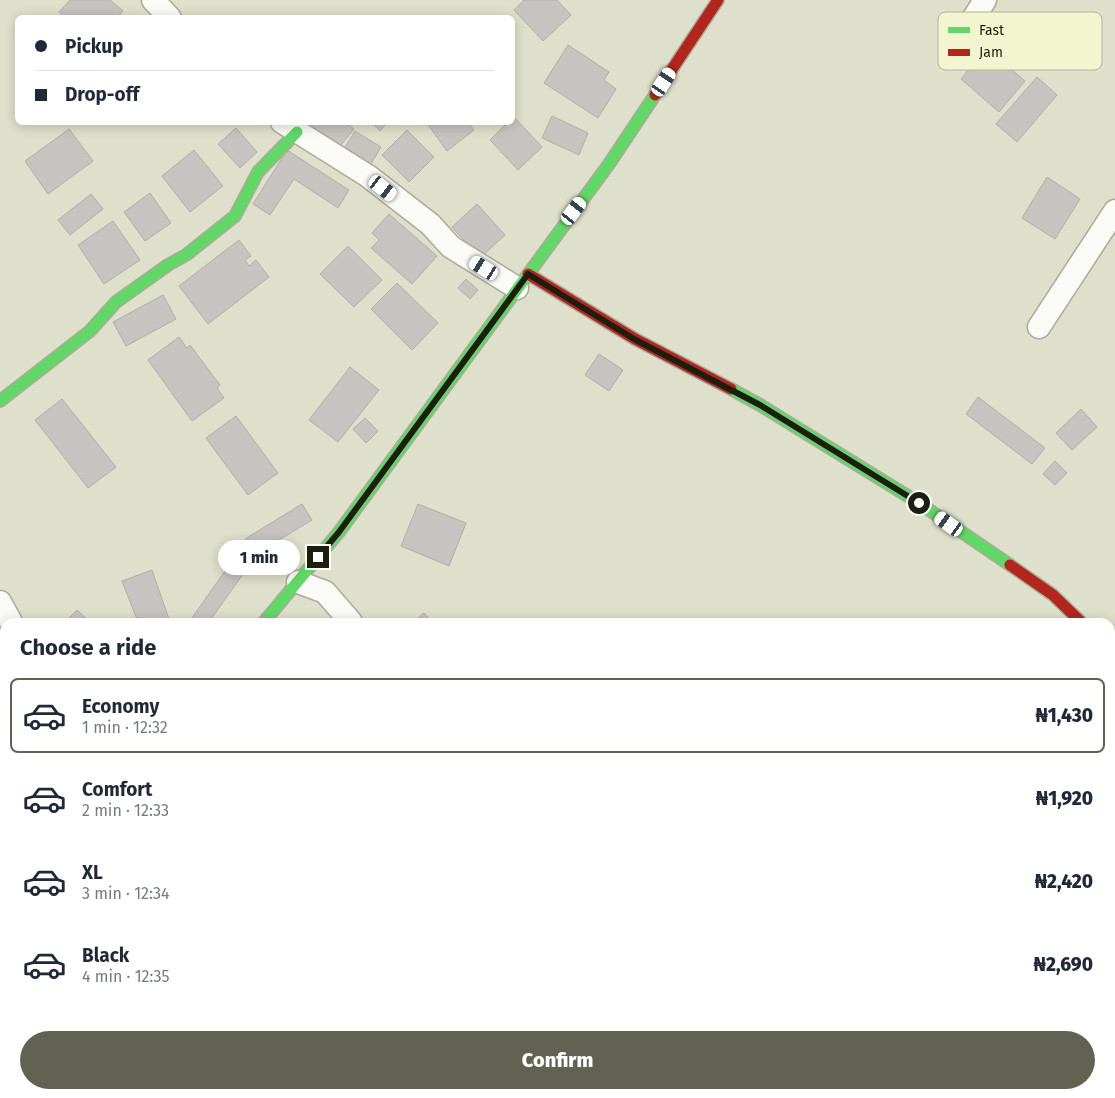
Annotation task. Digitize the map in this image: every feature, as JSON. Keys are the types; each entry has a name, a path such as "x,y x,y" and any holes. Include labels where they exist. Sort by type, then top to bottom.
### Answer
{"street":[{"path":"153,0 167,15"},
{"path":"267,618 339,532 609,164 718,0"},
{"path":"977,12 985,0"},
{"path":"0,401 90,331 116,302 168,265 186,255 235,216 258,172 290,127 368,176 430,224 451,247 523,281 760,405 919,503 1053,595 1077,618"},
{"path":"1039,327 1115,211"},
{"path":"298,582 325,592 348,618"},
{"path":"0,602 9,618"}],"building":[{"path":"70,0 110,0 123,11 120,15 62,15 59,12"},
{"path":"524,0 557,0 571,15 543,41 514,10"},
{"path":"568,45 609,72 604,80 616,89 598,118 544,83"},
{"path":"968,70 1012,70 1025,81 999,112 961,79"},
{"path":"1037,77 1057,95 1017,142 996,124"},
{"path":"552,116 588,133 579,155 542,138"},
{"path":"515,118 542,147 518,170 490,140 505,125 515,125"},
{"path":"305,125 349,125 354,129 334,154 302,129"},
{"path":"374,125 385,125 380,131"},
{"path":"428,125 470,125 474,130 447,151"},
{"path":"236,128 257,152 240,168 218,144"},
{"path":"69,129 93,161 48,194 25,161"},
{"path":"407,130 434,157 409,182 382,155"},
{"path":"355,131 381,147 368,169 342,152"},
{"path":"194,150 223,186 190,212 162,176"},
{"path":"287,150 349,190 338,208 294,179 270,215 253,204"},
{"path":"1047,177 1080,199 1055,239 1022,218"},
{"path":"150,193 171,223 145,241 124,212"},
{"path":"91,194 103,209 70,235 58,220"},
{"path":"477,204 505,235 480,258 452,227"},
{"path":"389,214 437,256 412,284 371,248 379,240 372,233"},
{"path":"113,221 140,260 104,284 78,245"},
{"path":"239,240 251,256 245,260 249,266 256,260 269,277 208,324 179,286"},
{"path":"348,246 382,280 354,307 320,274"},
{"path":"466,279 478,290 470,299 458,288"},
{"path":"397,283 438,323 412,350 371,309"},
{"path":"163,295 176,319 126,346 113,322"},
{"path":"179,337 187,348 190,345 220,385 217,388 224,398 192,421 148,360"},
{"path":"599,354 623,370 609,391 585,375"},
{"path":"350,367 379,390 338,442 309,420"},
{"path":"978,397 1045,448 1032,464 966,414"},
{"path":"62,399 116,467 88,488 35,420"},
{"path":"1081,409 1097,427 1072,450 1056,433"},
{"path":"236,416 278,473 248,495 206,438"},
{"path":"365,418 378,431 366,443 353,429"},
{"path":"1055,461 1067,473 1055,485 1043,474"},
{"path":"302,504 312,520 254,555 245,539"},
{"path":"418,504 466,523 449,566 401,546"},
{"path":"230,564 243,574 212,618 192,618"},
{"path":"152,570 169,618 136,618 122,581"},
{"path":"77,610 86,618 69,618"},
{"path":"424,613 428,618 418,618"}],"traffic: fast":[{"path":"267,618 339,532 609,164 655,95"},
{"path":"0,401 90,331 116,302 168,265 186,255 235,216 258,172 297,132"},
{"path":"731,389 919,503 1010,565"}],"traffic: jam":[{"path":"655,95 718,0"},
{"path":"528,274 635,339 731,389"},
{"path":"1010,565 1053,595 1077,618"}],"route":[{"path":"318,557 339,532 528,274 634,339 760,405 919,503"}]}
